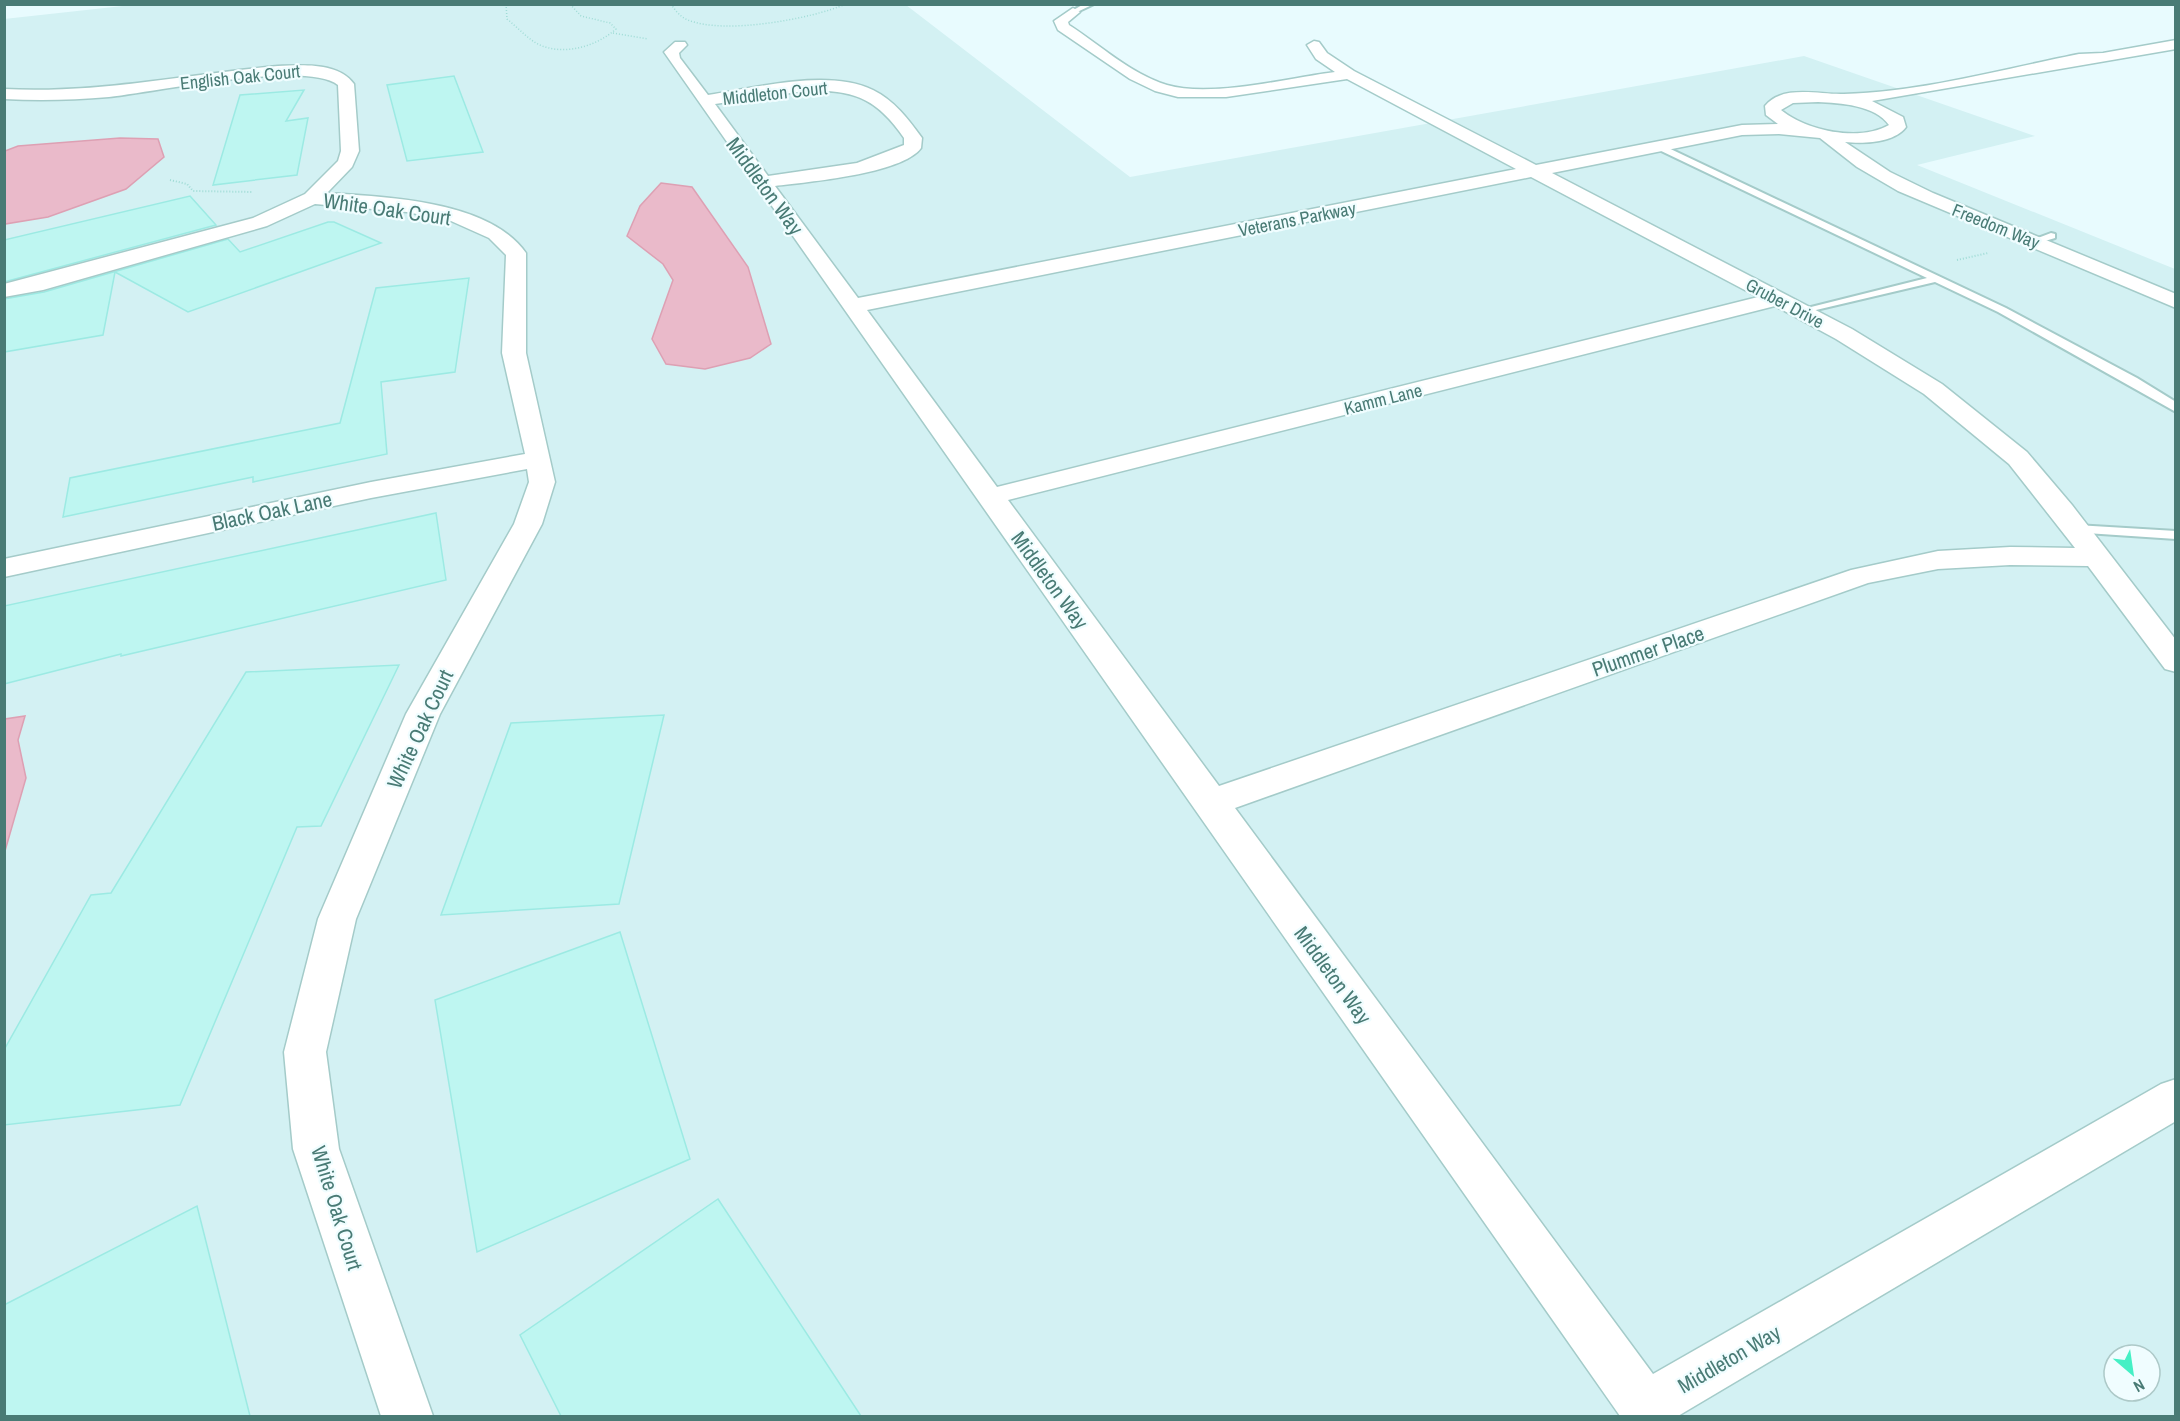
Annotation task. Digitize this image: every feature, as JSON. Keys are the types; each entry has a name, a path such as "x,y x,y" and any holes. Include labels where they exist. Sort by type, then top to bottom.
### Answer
{"street":[{"path":"1073,12 1061,21 1063,27 1148,82 1163,89 1224,92 1349,74"},
{"path":"1843,99 1897,94 2079,59 2103,58 2175,44"},
{"name":"Middleton Way","path":"680,45 672,52 673,58 1645,1407 2175,1098"},
{"name":"Gruber Drive","path":"1314,45 1321,56 1349,74 1803,312 1893,362 1979,425 2018,458 2076,529 2175,662"},
{"path":"1890,114 1902,106 2093,65 2103,58"},
{"name":"English Oak Court","path":"4,94 91,94 300,70 338,76 346,84 350,151 346,163 312,198 260,222 35,285 4,291"},
{"name":"Middleton Court","path":"704,101 820,87 858,90 873,96 913,138 912,148 896,158 868,166 762,182"},
{"name":"Veterans Parkway","path":"1743,130 1765,120 1773,106 1790,98 1843,99"},
{"path":"1772,111 1786,123 1821,133 1866,137 1893,132 1898,126 1897,121 1890,114 1843,99"},
{"name":"Veterans Parkway","path":"852,306 1743,130 1779,129 1821,133"},
{"name":"Freedom Way","path":"1821,133 1876,173 1920,194 2175,287"},
{"name":"Freedom Way","path":"1866,137 1866,144 1873,155 1902,173 2175,302"},
{"name":"White Oak Court","path":"312,198 408,207 458,218 495,233 516,253 514,353 539,459 542,482 528,524 423,714 337,919 305,1052 316,1149 407,1416"},
{"name":"Kamm Lane","path":"989,497 1777,299"},
{"name":"Black Oak Lane","path":"4,568 372,490 539,459"},
{"name":"Plummer Place","path":"1210,803 1861,576 1938,560 2010,556 2097,557"}],"lane":[{"path":"1073,12 1091,4"},
{"path":"1660,147 1936,279 2094,359 2175,408"},
{"path":"1803,312 1936,279"},
{"path":"2076,529 2175,536"}],"path":[{"path":"506,4 507,19 539,44 550,48 596,43 609,37 616,29 610,23 581,16 570,4"},
{"path":"671,4 678,13 693,22 733,24 778,22 817,14 846,4"},
{"path":"170,180 187,184 193,191 265,192 280,199 281,203 312,198"},
{"path":"1917,270 2043,239"}],"shaded area":[{"path":"141,4 906,5 1130,177 1804,56 2035,136 1917,165 2175,269 2175,1416 5,1416 4,19"},
{"path":"120,138 158,139 164,157 126,189 48,217 5,224 5,151 18,146"},
{"path":"661,183 692,187 748,267 771,344 750,358 705,369 666,364 652,339 673,280 663,264 627,236 640,206"},
{"path":"25,716 18,740 26,778 5,851 5,719"}],"building":[{"path":"454,76 483,152 407,161 387,85"},
{"path":"304,90 286,121 308,118 297,175 213,185 240,95"},
{"path":"190,196 216,225 4,282 4,240"},
{"path":"328,222 334,222 381,243 188,312 115,272 103,335 4,352 4,299 44,292 228,239 240,252"},
{"path":"469,278 455,372 381,382 387,454 253,482 253,477 63,517 70,478 340,423 376,288"},
{"path":"436,513 446,580 121,656 121,654 4,684 4,606"},
{"path":"399,665 321,826 297,827 180,1105 4,1125 4,1050 91,895 111,893 246,672"},
{"path":"664,715 619,904 441,915 511,723"},
{"path":"620,932 690,1159 477,1252 435,1000"},
{"path":"718,1199 861,1416 561,1416 520,1335"},
{"path":"197,1206 250,1416 4,1416 4,1305"}]}
